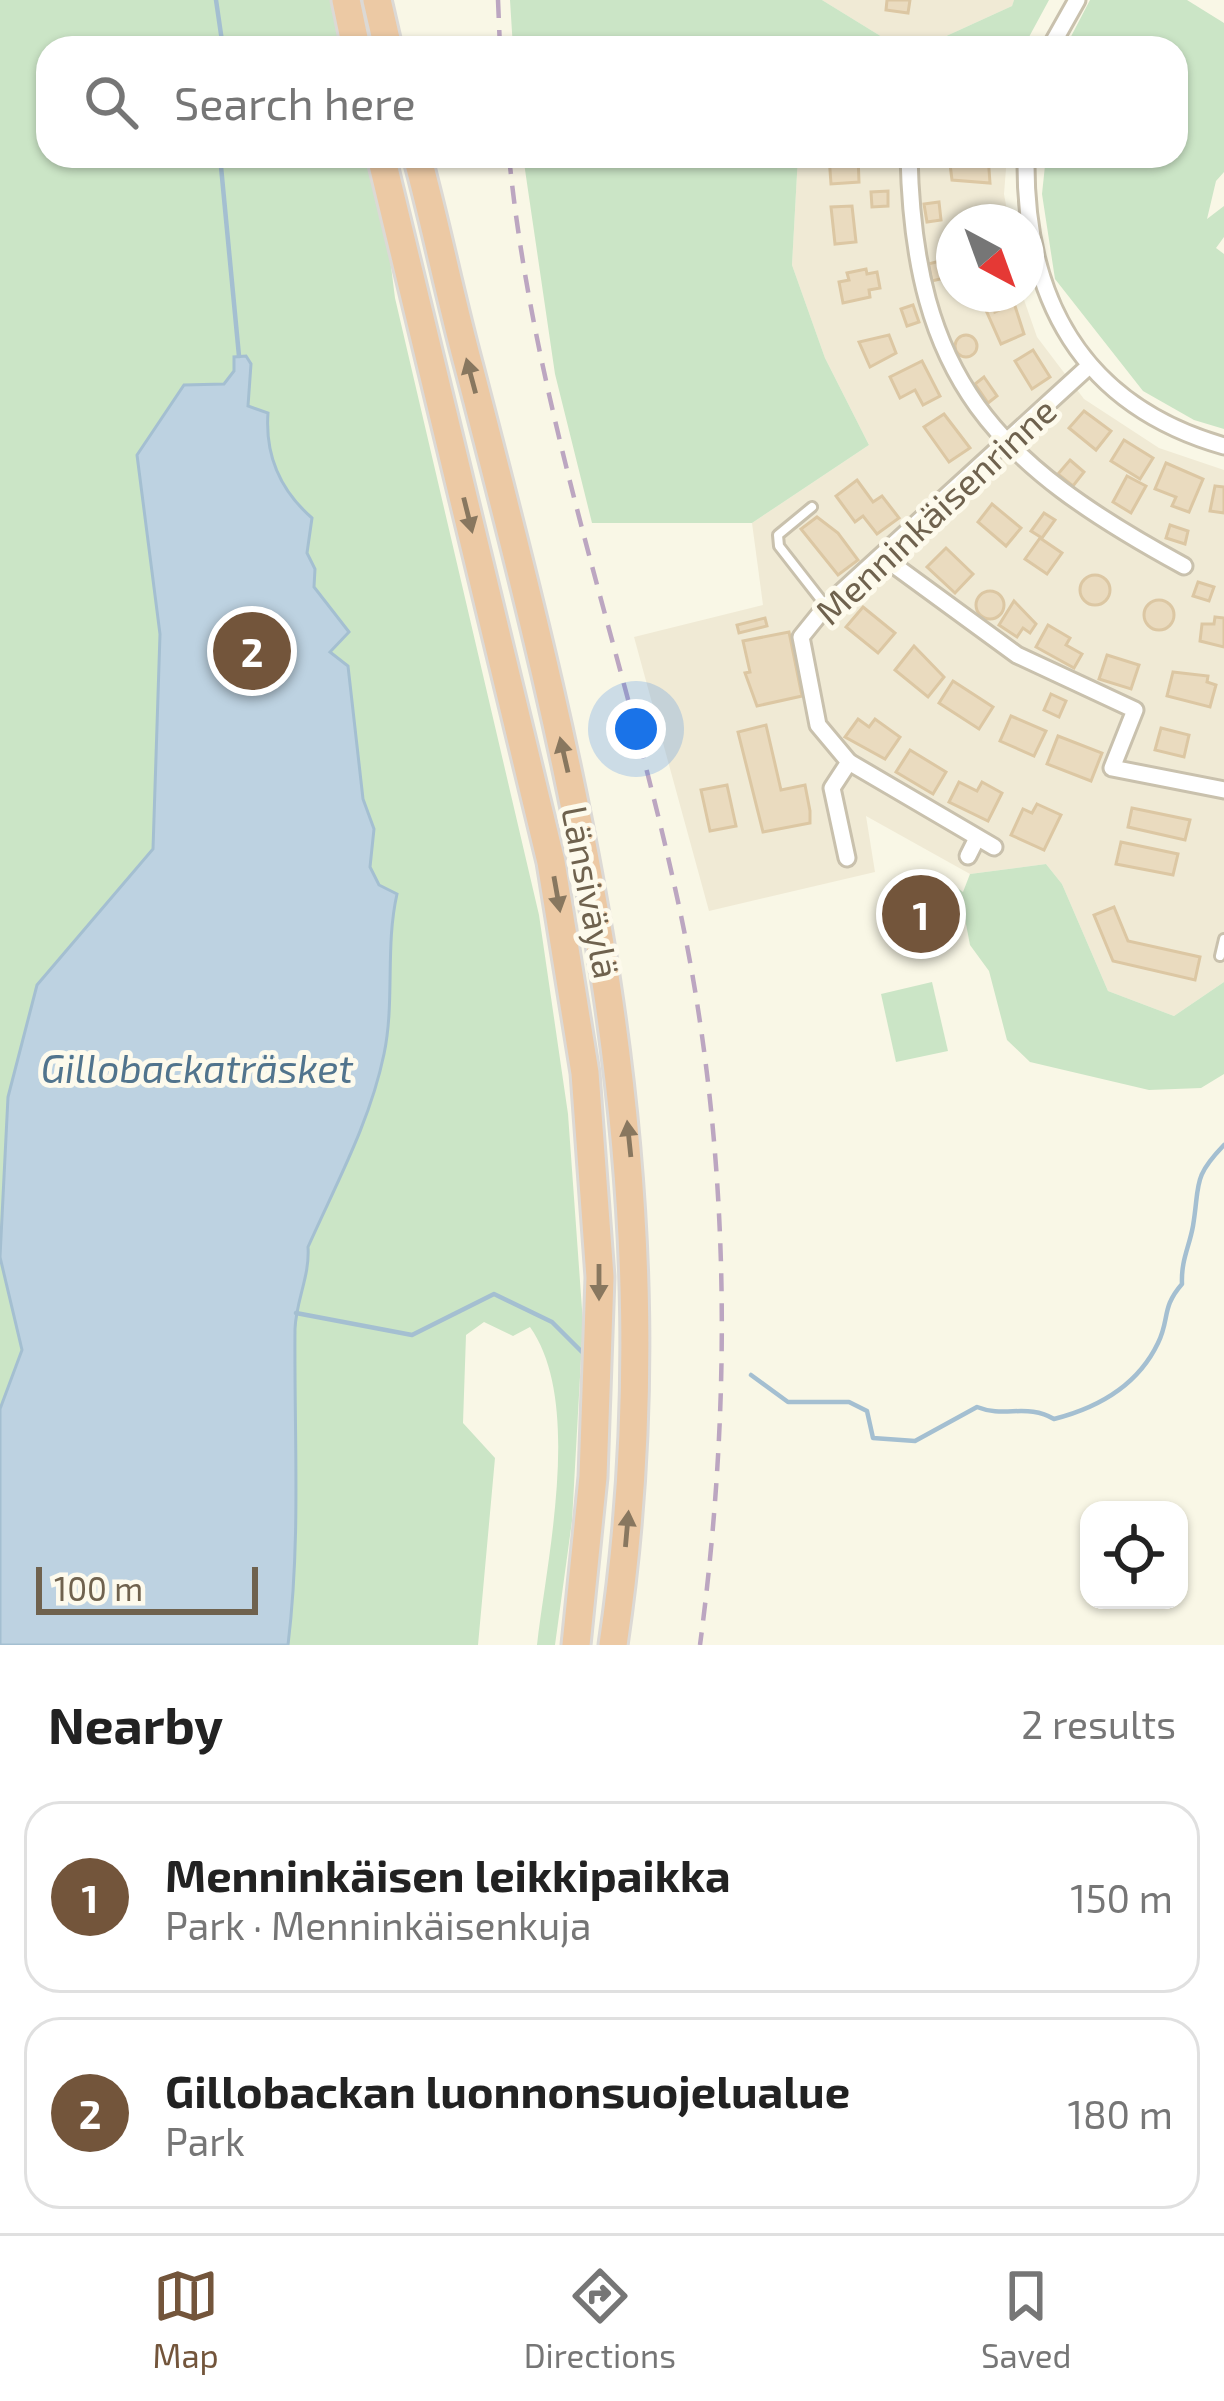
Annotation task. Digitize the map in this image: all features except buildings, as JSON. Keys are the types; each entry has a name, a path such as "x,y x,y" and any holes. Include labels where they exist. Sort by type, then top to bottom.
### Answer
{"highway":[{"path":"346,0 354,36"},
{"path":"377,0 385,36"},
{"name":"Länsiväylä","path":"384,168 551,862 595,1166 593,1477 576,1645"},
{"name":"Länsiväylä","path":"420,168 562,742 608,971 631,1162 636,1366 632,1479 613,1645"}],"street":[{"path":"1057,36 1077,0"},
{"path":"909,168 911,220 939,339 979,415 1006,445 1098,519 1184,566"},
{"path":"1026,168 1028,227 1037,272 1090,366 1144,412 1224,446"},
{"name":"Menninkäisenrinne","path":"849,762 818,725 801,638 826,606 1090,366"},
{"path":"883,557 1017,656 1135,710 1112,768 1224,790"},
{"path":"847,858 832,788 849,762 994,847"},
{"path":"968,856 977,838"}],"lane":[{"path":"812,507 786,525 778,535 779,546 826,606"},
{"path":"1220,956 1224,939"},
{"path":"597,1364 636,1366"}],"shaded area":[{"path":"822,0 1014,0 1012,6 946,36 880,36"},
{"path":"797,168 1006,168 1006,204 936,204 936,312 1028,312 1037,337 1084,399 1159,448 1224,470 1224,982 1174,1016 1108,991 1062,884 1046,864 970,874 866,816 875,872 709,911 634,637 763,605 752,523 869,445 825,358 792,265"}],"green space":[{"path":"0,0 342,0 355,36 36,36 36,168 379,168 395,298 539,915 568,1114 583,1323 572,1521 555,1645 537,1645 557,1481 555,1396 546,1359 530,1327 513,1336 484,1322 466,1335 463,1423 495,1458 478,1645 0,1645"},
{"path":"510,0 822,0 880,36 512,36"},
{"path":"1014,0 1049,0 1030,36 946,36 1012,6"},
{"path":"1090,0 1187,0 1224,23 1224,172 1216,181 1207,219 1224,206 1224,237 1216,248 1224,254 1224,429 1194,420 1143,391 1055,279 1042,194 1045,168 1188,168 1188,36 1071,36"},
{"path":"525,168 797,168 792,265 825,358 869,445 752,523 592,523 555,374"},
{"path":"1046,864 1062,884 1108,991 1174,1016 1224,982 1224,1074 1201,1088 1149,1090 1030,1062 1007,1040 989,971 970,945 961,898 948,932 905,955 886,921 903,888 927,893 934,880 944,878 963,892 970,874"},
{"path":"932,982 948,1051 896,1062 881,994"}],"water":[{"name":"Gillobackaträsket","path":"246,356 251,364 248,406 268,413 269,443 277,471 291,496 312,518 307,553 315,569 314,587 349,632 330,652 348,666 363,799 374,829 370,867 379,885 397,894 384,1054 361,1128 308,1247 296,1318 296,1526 288,1645 0,1645 0,1409 22,1350 0,1257 8,1097 37,985 153,849 160,634 137,455 184,385 224,384 234,371 234,357"}],"waterway":[{"path":"216,0 221,36"},
{"path":"221,168 239,356"},
{"path":"751,1375 788,1402 849,1402 867,1411 873,1438 915,1441 977,1407 1035,1412 1054,1419 1100,1402 1139,1372 1162,1335 1171,1300 1182,1284 1199,1182 1224,1145"},
{"path":"296,1313 412,1335 494,1294 552,1322 582,1352"}],"railway":[{"path":"498,0 500,36"},
{"path":"511,168 538,344 677,897 708,1082 717,1176 721,1364 711,1552 700,1645"}],"place":[{"name":"Gillobackan luonnonsuojelualue","path":"252,651"},
{"name":"Menninkäisen leikkipaikka","path":"921,914"}]}
